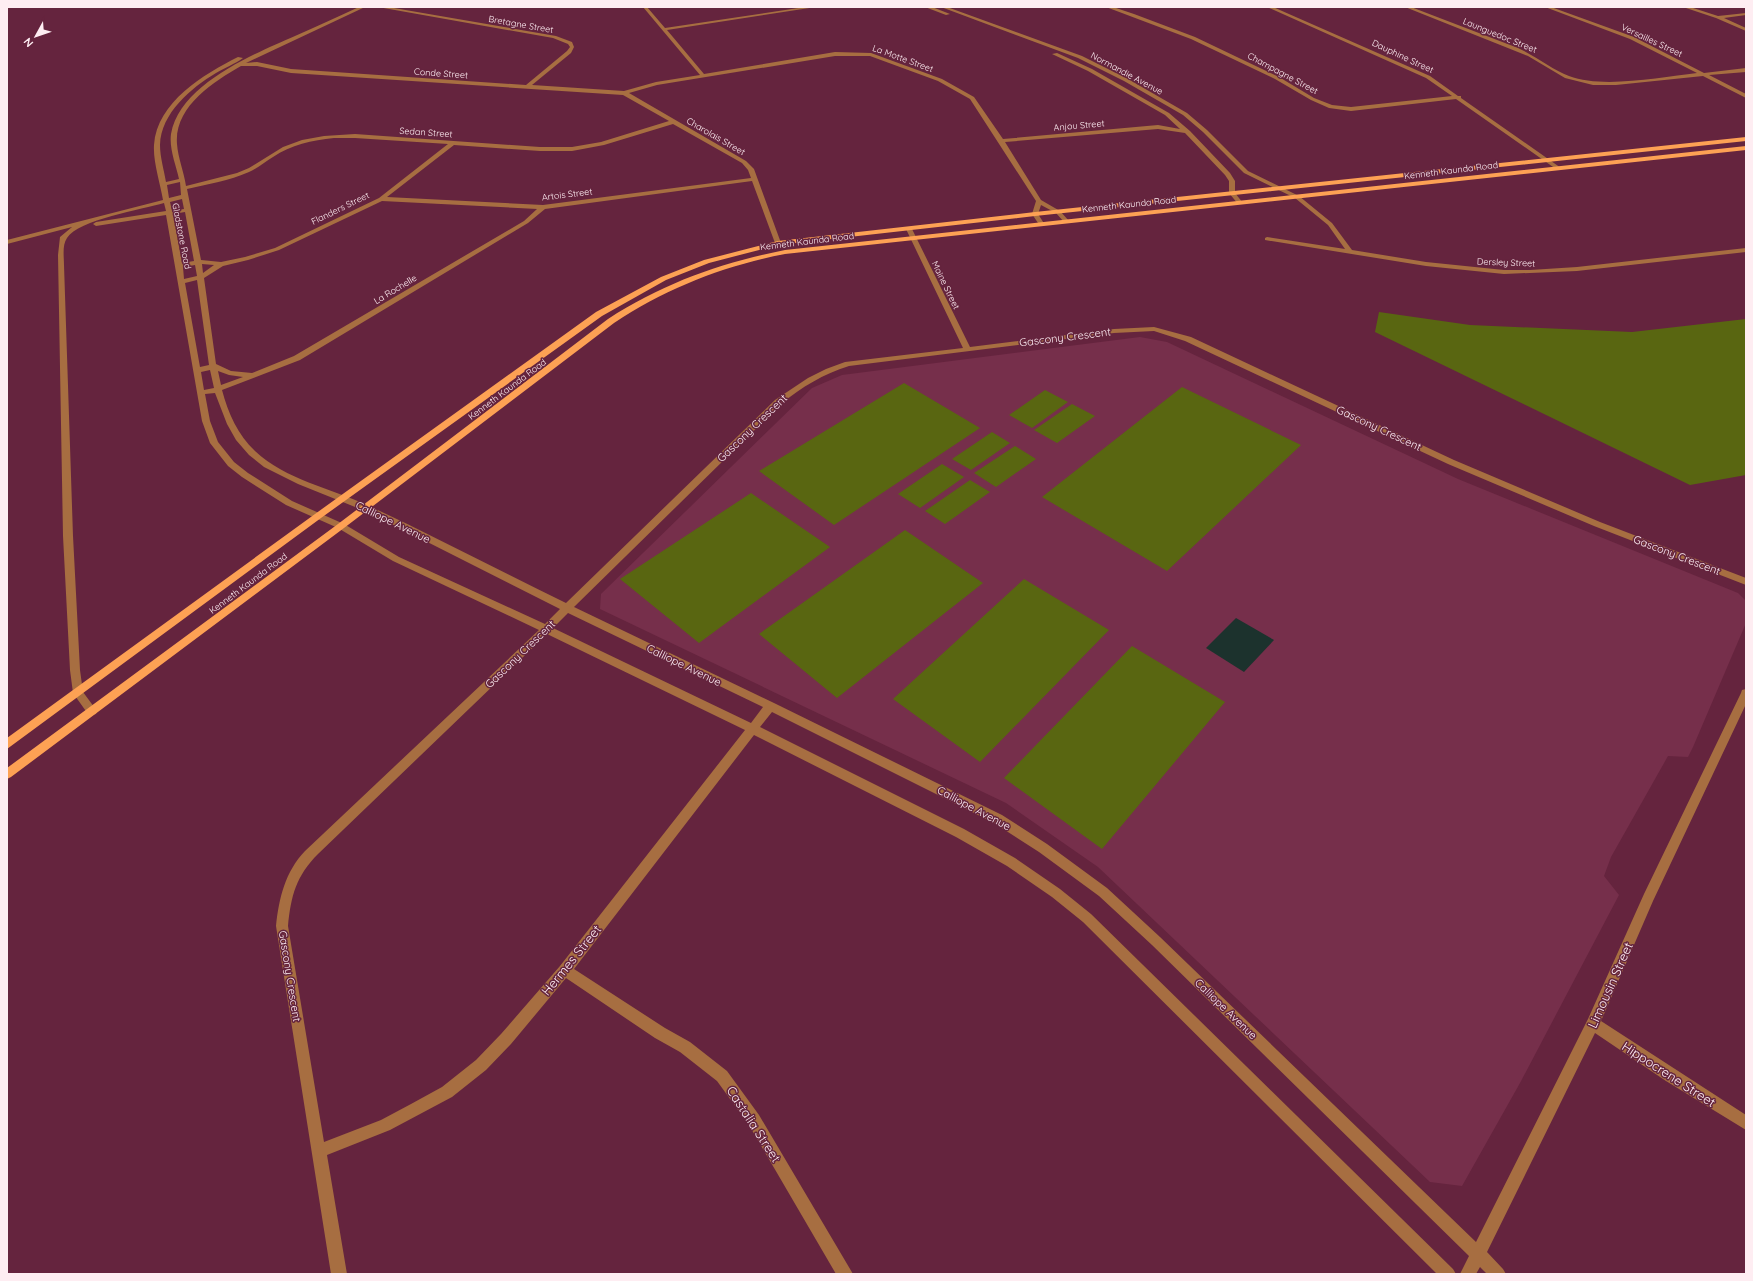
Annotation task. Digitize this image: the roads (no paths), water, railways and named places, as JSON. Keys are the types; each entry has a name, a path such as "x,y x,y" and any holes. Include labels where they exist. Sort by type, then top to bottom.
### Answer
{"main road":[{"name":"Kenneth Kaunda Road","path":"7,744 318,516 553,347 624,298 664,276 689,266 724,255 778,243 1035,214 1746,139"},
{"name":"Kenneth Kaunda Road","path":"7,774 341,526 635,304 704,272 752,258 786,252 1129,214 1297,198 1746,148"},
{"path":"1122,205 1129,214"},
{"path":"553,347 570,352"}],"street":[{"name":"Gladstone Road","path":"318,516 303,510 268,491 231,464 214,443 206,421 196,371 181,282 180,266 166,200 157,145 163,123 176,104 186,93 202,80 226,64 348,7"},
{"name":"Gladstone Road","path":"343,498 298,482 278,473 250,451 238,436 228,418 218,389 201,277 184,196 184,188 173,142 174,132 178,121 189,103 236,66 358,7"},
{"path":"358,7 377,7"},
{"name":"Bretagne Street","path":"380,7 554,37 570,43 572,47 569,52 527,87"},
{"path":"645,7 703,76"},
{"path":"665,29 814,7"},
{"name":"Normandie Avenue","path":"927,7 1048,51 1090,70 1171,117 1230,177 1233,185 1232,193"},
{"name":"Normandie Avenue","path":"943,7 1072,53 1102,67 1185,114 1205,131 1246,172 1261,181 1282,189 1297,198 1330,224 1350,252"},
{"name":"Champagne Street","path":"1108,7 1162,24 1184,33 1277,78 1324,106 1336,109 1351,109 1458,97"},
{"name":"Dauphine Street","path":"1269,7 1416,70 1458,97 1558,168"},
{"name":"Launguedoc Street","path":"1407,7 1530,55 1567,77 1576,80 1602,84 1746,70"},
{"name":"Versailles Street","path":"1547,7 1632,38 1746,96"},
{"path":"1685,7 1718,17 1746,30"},
{"path":"1718,17 1746,14"},
{"name":"La Motte Street","path":"624,93 649,86 703,76 836,54 871,55 940,80 972,98 1039,201 1058,212 1066,221"},
{"path":"246,55 255,56 257,64"},
{"name":"Conde Street","path":"226,64 236,66 257,64 291,71 624,93"},
{"path":"1090,70 1102,67"},
{"name":"Charolais Street","path":"624,93 744,162 751,169 778,243"},
{"path":"1158,127 1171,117 1185,114"},
{"name":"Sedan Street","path":"184,188 237,175 286,147 317,138 330,136 355,136 540,149 581,148 608,143 673,122"},
{"name":"Anjou Street","path":"1001,141 1158,127 1187,132 1205,131"},
{"name":"Flanders Street","path":"180,266 198,262 221,264 253,257 277,249 381,199 453,143"},
{"name":"Artois Street","path":"381,199 543,207 754,179"},
{"path":"163,184 182,180"},
{"path":"1232,193 1240,203"},
{"path":"63,229 86,221 184,196"},
{"path":"1039,201 1035,214 1042,224"},
{"name":"La Rochelle","path":"201,394 218,389 250,375 279,366 317,348 526,222 543,207"},
{"path":"7,242 77,226 169,214 188,210"},
{"path":"86,221 64,236 61,244 61,265 68,536 75,670 78,693 92,711"},
{"name":"Maine Street","path":"909,229 967,349"},
{"name":"Dersley Street","path":"1267,239 1456,268 1530,272 1577,269 1746,250"},
{"name":"Flanders Street","path":"181,282 201,277 221,264"},
{"name":"Gascony Crescent","path":"339,1274 282,926 284,908 293,877 302,864 322,843 546,629 778,402 806,381 820,373 848,364 1114,331 1154,329 1168,332 1188,339 1471,471 1597,524 1746,582"},
{"path":"196,371 214,366"},
{"name":"La Rochelle","path":"214,366 229,373 250,375"},
{"name":"Calliope Avenue","path":"343,498 366,507 566,608 770,706 998,819 1043,848 1103,892 1156,941 1498,1274"},
{"path":"318,516 341,526 396,559 546,629 753,729 960,833 1011,862 1056,893 1087,918 1448,1274"},
{"name":"Limousin Street","path":"1468,1274 1593,1024 1648,898 1746,693"},
{"name":"Hermes Street","path":"319,1151 385,1125 447,1092 480,1065 506,1039 565,970 770,706"},
{"name":"Castalia Street","path":"565,970 660,1033 685,1047 722,1076 754,1120 845,1274"},
{"name":"Hippocrene Street","path":"1593,1024 1671,1076 1746,1123"}]}
